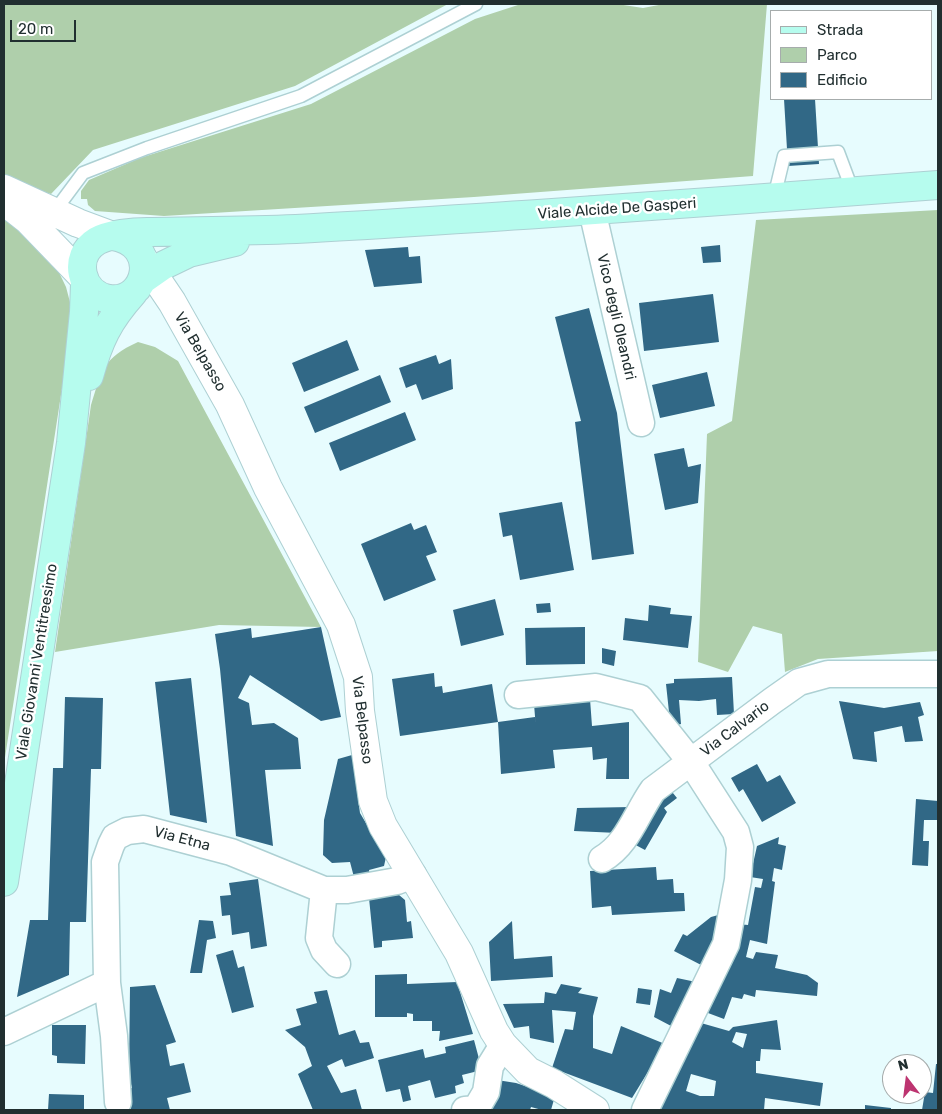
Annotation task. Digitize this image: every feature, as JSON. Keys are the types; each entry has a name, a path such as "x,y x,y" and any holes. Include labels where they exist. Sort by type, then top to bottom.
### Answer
{"main road":[{"name":"Viale Alcide De Gasperi","path":"295,229 938,186"},
{"path":"84,280 92,292 102,297 112,299 123,298 143,276 189,253 295,229"},
{"path":"71,443 84,312 84,280 81,267 83,257 95,242 104,238 125,234 295,229"},
{"path":"71,443 93,361 105,329 143,276 139,250 132,242 123,238 125,234"},
{"name":"Viale Giovanni Ventitreesimo","path":"4,882 71,443"}],"street":[{"path":"4,189 66,218 125,234"},
{"path":"4,201 28,220 84,280"},
{"name":"Vico degli Oleandri","path":"592,210 640,424"},
{"path":"172,302 170,287 174,272 189,253"},
{"name":"Via Belpasso","path":"143,276 172,302 230,405 268,488 341,625 358,677 360,711 373,800 383,826 458,953 494,1031 503,1045 528,1071 554,1084 594,1110"},
{"name":"Via Calvario","path":"646,1107 726,944 738,880 740,847 736,832 691,762 799,682 828,674 938,674"},
{"path":"518,695 596,687 640,698 691,762 653,790 643,804 622,843 602,859"},
{"name":"Via Etna","path":"107,983 106,862 115,836 127,831 144,829 230,852 324,890 347,890 398,881 412,876"},
{"path":"324,890 319,938 324,950 337,964"},
{"path":"4,1032 107,983 114,1036 118,1102"},
{"path":"465,1110 476,1109 486,1092 490,1066 503,1045"}],"lane":[{"path":"66,218 83,173 147,148 301,96 476,4"},
{"path":"774,198 784,156 838,152 854,192"}],"green space":[{"path":"4,4 448,4 295,86 93,150 51,194 24,186 4,176"},
{"path":"521,4 617,4 643,8 664,4 767,4 753,176 474,197 164,216 95,211 88,205 87,199 81,199 81,191 89,180 140,158 311,104 475,19"},
{"path":"938,210 938,651 818,659 785,672 782,634 753,626 728,672 698,662 707,434 732,421 756,220"},
{"path":"4,211 54,262 66,287 71,306 71,330 4,764"},
{"path":"138,342 155,347 178,361 321,627 219,625 55,652 91,405 105,366 117,354"}],"building":[{"path":"784,100 815,100 819,164 788,166"},
{"path":"720,245 721,262 703,263 701,247"},
{"path":"408,247 409,257 420,256 422,283 374,287 365,250"},
{"path":"713,294 719,342 644,351 639,303"},
{"path":"589,308 617,413 634,554 592,560 575,422 581,421 555,317"},
{"path":"347,340 359,370 304,392 292,363"},
{"path":"436,355 439,364 451,359 453,389 422,400 416,384 406,388 399,368"},
{"path":"707,372 715,406 660,418 652,385"},
{"path":"380,375 391,402 315,433 304,407"},
{"path":"405,412 416,440 340,471 329,443"},
{"path":"684,448 688,467 701,464 698,503 665,510 654,454"},
{"path":"562,502 574,570 520,580 512,535 503,537 499,513"},
{"path":"411,523 414,530 426,525 437,552 426,556 436,580 384,601 361,544"},
{"path":"495,599 504,635 461,646 453,610"},
{"path":"550,603 551,612 537,613 536,604"},
{"path":"649,605 671,608 670,614 692,616 688,648 623,640 625,618 648,621"},
{"path":"321,627 341,717 321,721 250,675 238,698 249,703 252,725 274,723 298,738 301,769 265,770 273,846 236,836 215,634 251,628 252,638"},
{"path":"585,627 585,664 526,665 525,628"},
{"path":"602,648 616,651 614,666 602,663"},
{"path":"434,673 435,687 442,686 443,693 492,684 498,722 400,736 392,679"},
{"path":"732,677 734,714 717,715 716,699 699,701 679,700 681,724 674,726 669,712 666,684 674,683 674,679"},
{"path":"191,678 207,823 170,815 155,682"},
{"path":"65,697 103,698 101,769 91,769 86,922 70,922 69,975 17,997 30,920 48,920 53,768 63,768"},
{"path":"590,699 592,726 629,722 629,779 606,779 607,758 593,760 592,747 553,750 555,768 501,774 498,722 535,717 536,729 534,704"},
{"path":"839,701 884,708 920,702 924,715 918,717 923,741 905,742 902,726 874,732 877,762 853,759"},
{"path":"352,755 360,813 386,857 384,866 369,870 371,880 355,881 350,862 332,863 323,855 324,820 338,759"},
{"path":"757,764 767,782 780,775 796,803 762,822 743,789 739,792 731,778"},
{"path":"668,787 677,798 664,808 667,812 645,850 630,842"},
{"path":"916,799 938,801 938,820 924,820 923,841 929,841 928,866 912,865"},
{"path":"631,807 618,833 574,831 577,808"},
{"path":"779,837 778,844 786,846 782,870 774,868 772,881 775,882 767,944 750,940 746,957 753,959 756,952 778,955 775,968 807,975 818,983 817,996 756,990 755,997 744,994 742,999 732,997 724,1019 708,1013 733,946 738,924 748,925 755,887 761,888 763,879 750,877 757,846"},
{"path":"656,867 657,880 673,879 674,893 684,893 685,911 612,915 611,906 592,908 590,871"},
{"path":"258,879 267,946 251,949 249,932 232,935 230,915 222,916 220,896 231,895 229,883"},
{"path":"399,895 405,900 407,922 411,921 413,938 382,941 382,947 374,948 369,898"},
{"path":"722,914 705,967 674,951 683,934 687,936 711,917"},
{"path":"199,920 213,921 216,938 207,940 202,973 190,973"},
{"path":"512,921 514,959 552,956 553,977 491,981 489,942"},
{"path":"233,950 238,968 244,966 254,1007 232,1013 216,955"},
{"path":"407,974 407,984 457,982 473,1034 439,1041 440,1031 432,1031 432,1021 413,1021 413,1014 407,1013 407,1017 375,1017 375,975"},
{"path":"677,978 696,982 673,1027 654,1017 660,989 671,993"},
{"path":"561,984 582,988 578,993 598,997 593,1016 593,1048 612,1054 621,1026 665,1044 632,1098 552,1068 565,1029 573,1030 576,1012 552,1010 554,1043 530,1038 529,1026 514,1028 503,1004 544,1003 545,992 556,994"},
{"path":"155,985 176,1042 166,1045 170,1066 184,1063 191,1092 167,1098 170,1110 131,1110 126,1089 132,1088 129,1076 130,987"},
{"path":"638,988 652,990 650,1005 636,1003"},
{"path":"327,990 339,1035 355,1030 360,1043 369,1042 374,1058 345,1067 342,1059 327,1066 341,1093 356,1089 362,1110 313,1110 298,1074 312,1066 305,1047 285,1030 301,1025 296,1009 317,1003 314,992"},
{"path":"777,1020 781,1050 761,1049 760,1061 756,1061 756,1073 823,1083 820,1106 765,1098 764,1110 660,1110 701,1023 729,1031 733,1027","holes":["736,1032 747,1034 743,1048 732,1042","691,1074 716,1081 714,1096 700,1096 686,1091"]},
{"path":"52,1025 86,1025 85,1064 57,1063 57,1056 52,1055"},
{"path":"474,1040 482,1070 462,1075 464,1083 455,1086 456,1093 435,1098 430,1080 408,1086 411,1100 403,1102 400,1089 386,1092 378,1060 423,1049 425,1058 446,1053 445,1047"},
{"path":"936,1064 938,1064 938,1110 922,1110 923,1104 932,1104"},
{"path":"497,1080 516,1083 555,1096 551,1110 531,1107 530,1110 487,1110"},
{"path":"49,1094 84,1095 84,1110 48,1110"},
{"path":"865,1105 891,1108 891,1110 865,1110"}]}
